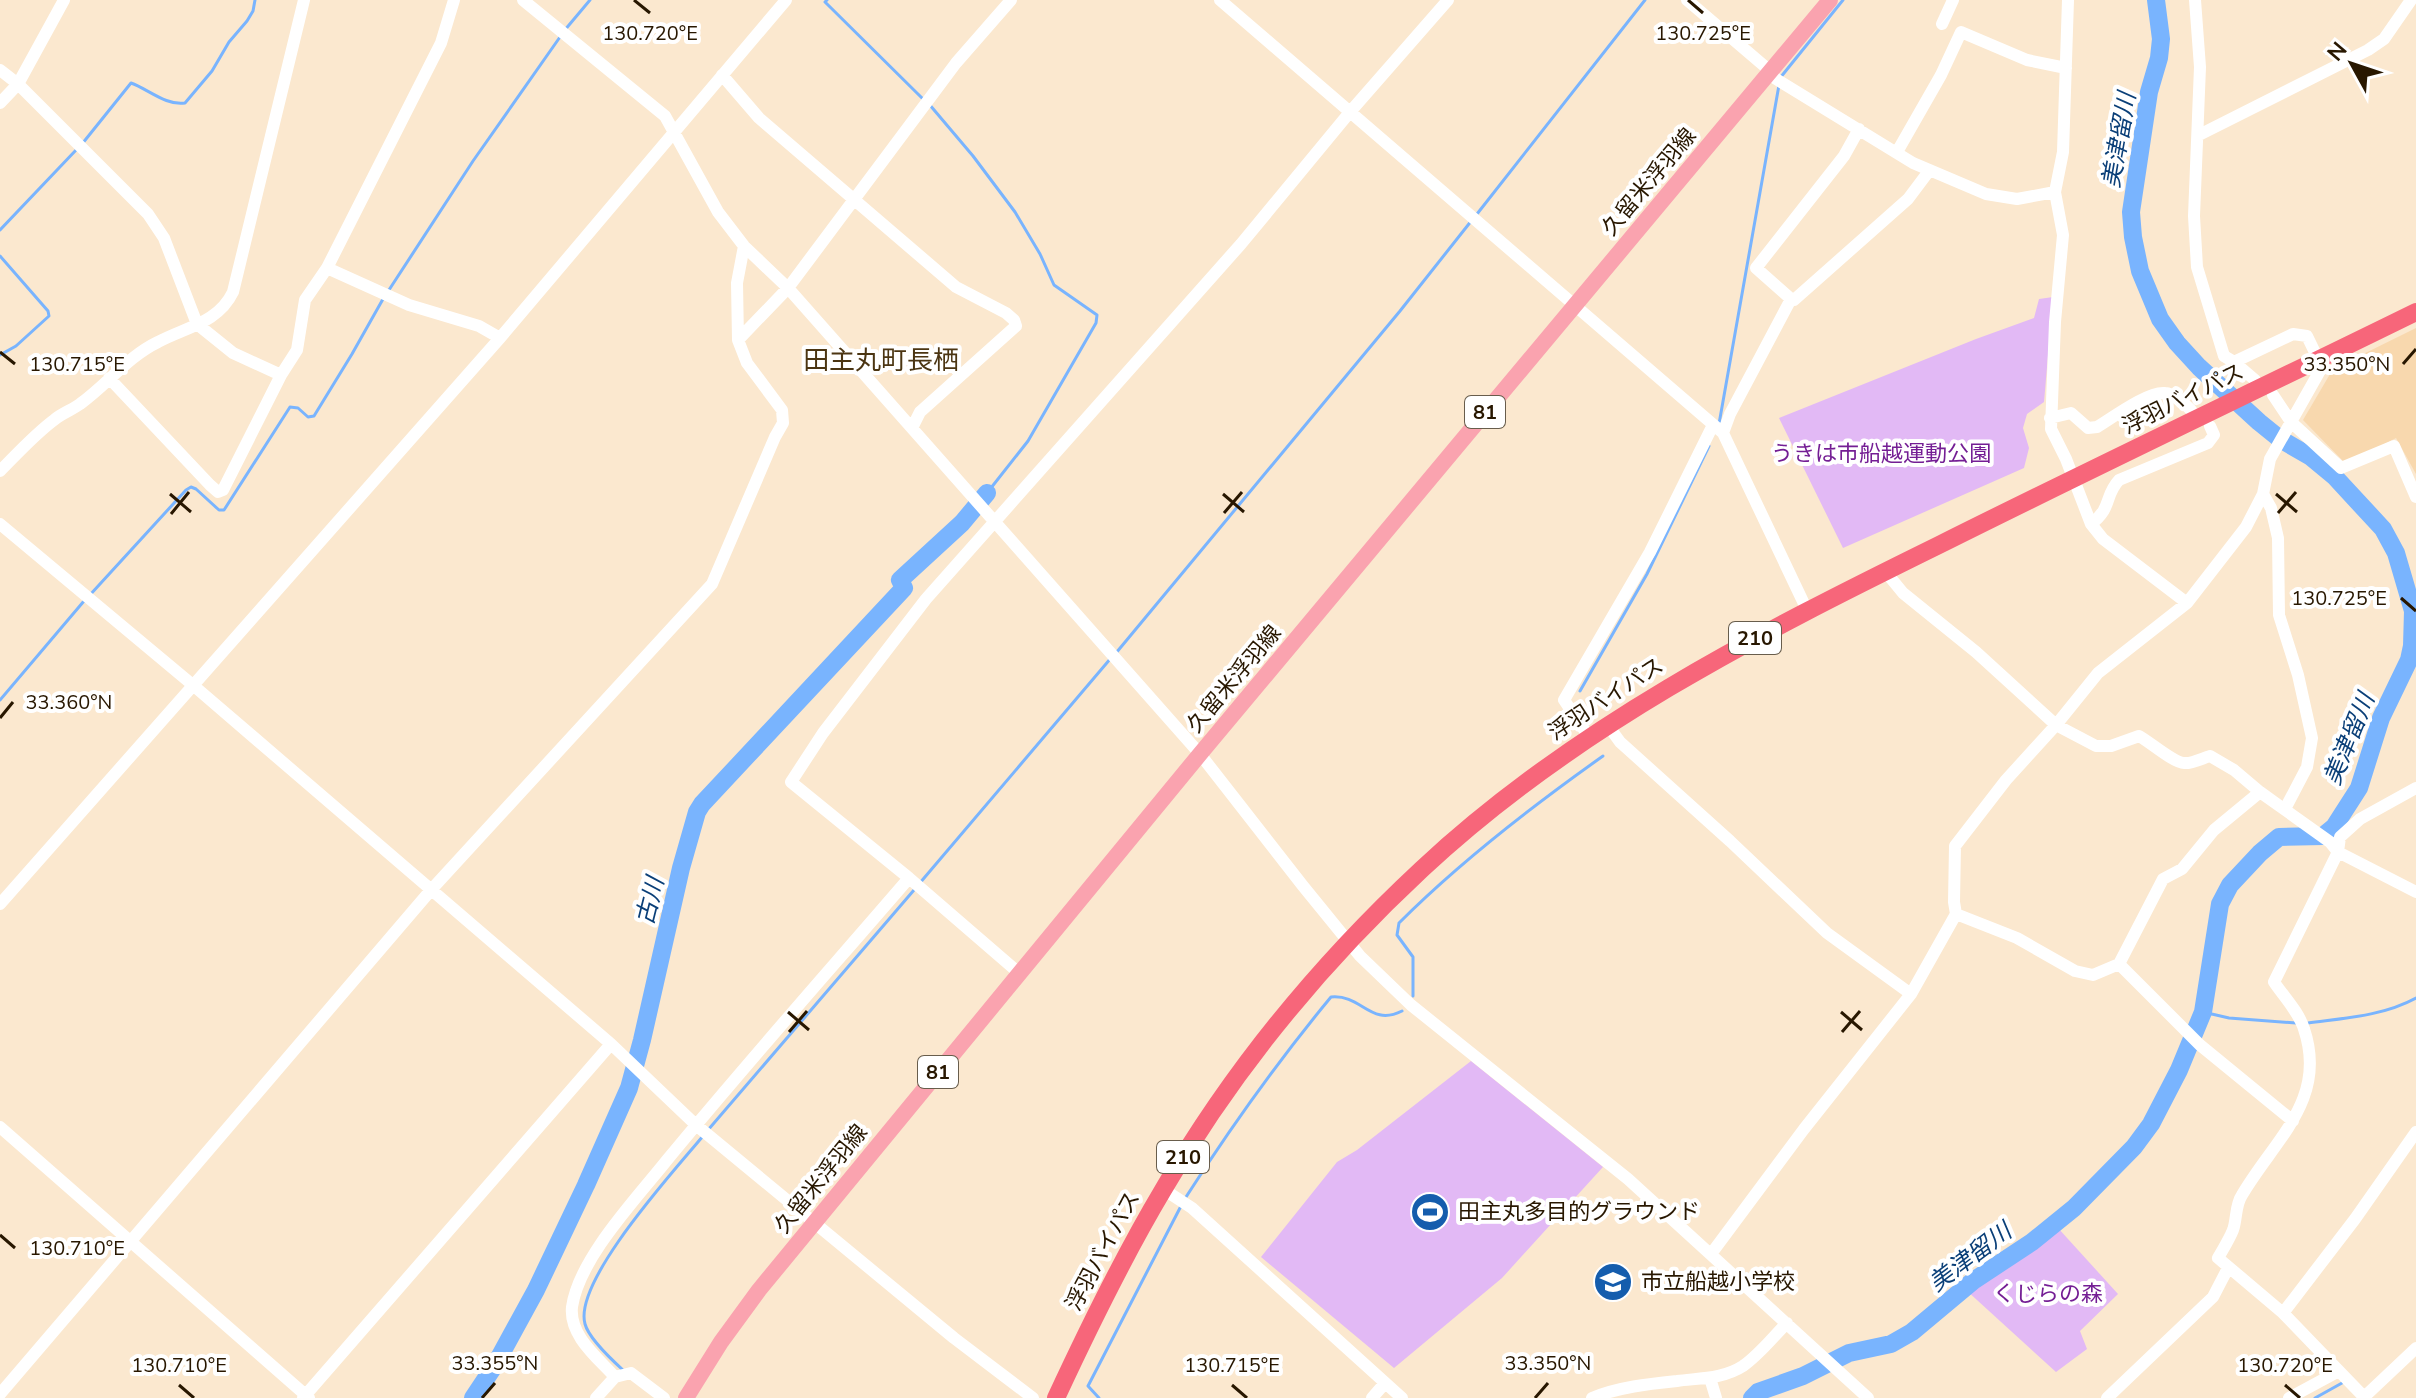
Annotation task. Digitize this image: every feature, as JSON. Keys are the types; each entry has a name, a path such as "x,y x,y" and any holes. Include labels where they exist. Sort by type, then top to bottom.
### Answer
{"highway":[{"name":"浮羽バイパス","path":"1056,1398 1123,1259 1163,1189 1253,1055 1349,943 1423,868 1484,816 1607,724 1696,670 1807,610 2073,478 2211,419 2252,387 2319,360 2416,312"}],"main road":[{"name":"久留米浮羽線","path":"686,1398 759,1290 1575,305 1775,77 1830,0"}],"street":[{"path":"0,103 18,84 64,0"},
{"path":"109,378 218,492 223,490 281,375 297,350 305,300 327,268 441,43 454,0"},
{"path":"523,0 665,116 718,212 744,246 788,288 1200,754 1349,943 1411,1005 1628,1179 1868,1398"},
{"path":"0,904 500,338 786,0"},
{"path":"738,340 788,288 956,63 1011,0"},
{"path":"1220,0 1718,429 1807,610"},
{"path":"1019,973 791,782 823,733 926,599 1241,244 1448,0"},
{"path":"1687,0 1775,77 1929,171 1986,194 2007,198 2055,192"},
{"path":"1942,24 1953,0"},
{"path":"2068,0 2063,152 2055,192 2063,235 2055,322 2051,429 2091,524 2103,539 2187,603"},
{"path":"2195,0 2200,67 2194,216 2197,267 2224,356 2234,362 2252,387"},
{"path":"2199,135 2368,50 2384,39 2411,0"},
{"path":"0,471 38,432 80,404 135,355 217,315 227,304 233,292 300,1"},
{"path":"1897,152 1941,75 1961,32 2027,60 2066,68"},
{"path":"0,70 18,84 148,214 164,238 197,324 233,353 281,375"},
{"path":"722,75 759,118 956,287 1014,320 1016,326 920,412 912,428"},
{"path":"1791,299 1756,268 1844,156 1859,129"},
{"path":"1791,299 1794,300 1908,199 1929,171"},
{"path":"0,1394 431,890 712,584 783,423 782,410 747,363 738,340 737,283 744,246"},
{"path":"327,268 409,305 479,326 500,338"},
{"path":"1589,737 1564,700 1718,429 1730,414 1791,299"},
{"path":"1711,1254 1804,1129 1911,994 1956,914 1955,846 2006,780 2098,673 2187,603 2246,527 2263,494 2270,459 2322,367 2307,336 2293,334 2234,362"},
{"path":"2050,418 2071,413 2088,428 2097,427 2163,392 2174,395 2191,410"},
{"path":"2273,395 2291,422 2341,468 2394,446 2416,497"},
{"path":"2091,524 2103,514 2113,486 2119,480 2208,443 2214,435 2211,419"},
{"path":"2263,494 2271,508 2278,538 2279,615 2298,675 2312,738 2307,767 2285,809"},
{"path":"0,524 611,1044 696,1125 954,1338 1033,1398"},
{"path":"1885,571 1903,593 1976,652 2056,725 2096,746 2111,746 2139,736 2185,764 2210,756 2234,770 2334,847 2416,892"},
{"path":"1607,724 1620,742 1827,933 1911,994"},
{"path":"2416,788 2360,819 2340,837 2274,982 2301,1022 2310,1057 2308,1088 2293,1121 2239,1199 2233,1229 2218,1258 2283,1313 2364,1398 2416,1348"},
{"path":"1956,914 2017,938 2075,971 2093,975 2119,964 2163,879 2182,869 2214,830 2260,792"},
{"path":"615,1377 584,1345 576,1329 572,1310 585,1270 612,1229 696,1125 909,878"},
{"path":"2119,964 2177,1025 2293,1121"},
{"path":"0,1127 306,1397 611,1044"},
{"path":"2283,1313 2416,1132"},
{"path":"1163,1189 1192,1208 1402,1398"},
{"path":"2107,1398 2213,1297 2228,1268"},
{"path":"1592,1398 1637,1386 1710,1378 1743,1366 1787,1323"},
{"path":"2289,1398 2339,1371"},
{"path":"596,1398 615,1377 631,1373 664,1398"},
{"path":"1710,1378 1716,1398"},
{"path":"1372,1398 1385,1383"}],"shaded area":[{"path":"2416,328 2416,474 2396,438 2346,464 2303,420 2333,369"}],"green space":[{"name":"うきは市船越運動公園","path":"2053,297 2044,402 2027,414 2023,428 2029,448 2024,468 1843,548 1779,418 2034,318 2039,299"},
{"name":"田主丸多目的グラウンド","path":"1471,1061 1603,1167 1502,1278 1394,1368 1261,1257 1337,1162 1357,1150"},
{"name":"くじらの森","path":"2058,1228 2118,1294 2080,1331 2087,1349 2056,1372 1966,1290"}],"waterway":[{"path":"82,144 131,83 164,100 185,103 247,21 255,0"},
{"path":"564,31 590,0"},
{"path":"827,0 825,2 923,99"},
{"path":"1477,214 1645,0"},
{"path":"1780,78 1843,0"},
{"name":"美津留川","path":"1752,1398 1758,1392 1803,1376 1849,1353 1891,1344 1912,1332 1973,1281 2032,1242 2074,1208 2134,1147 2151,1124 2179,1070 2203,1012 2220,904 2230,885 2279,837 2323,836 2334,827 2359,788 2381,718 2409,660 2413,611 2396,553 2383,529 2334,476 2311,457 2280,439 2199,367 2160,319 2140,271 2131,212 2149,92 2159,58 2161,39 2156,0"},
{"path":"387,293 473,161 560,37"},
{"path":"1719,424 1779,85"},
{"path":"929,104 1015,212 1054,285 1097,315 1096,323 1028,441 987,493"},
{"path":"0,230 77,149"},
{"path":"1116,653 1472,220"},
{"path":"0,256 49,316 16,346 0,355"},
{"path":"89,596 186,490 191,487 196,489 219,510 224,510 290,407 298,408 308,417 314,416 383,299"},
{"path":"1580,691 1647,574 1709,446"},
{"name":"古川","path":"473,1398 536,1290 629,1088 697,812 904,588 900,580 962,523 987,493"},
{"path":"0,700 84,601"},
{"path":"919,884 1111,658"},
{"path":"1413,996 1413,957 1397,935 1399,923 1497,835 1603,756"},
{"path":"708,1130 914,890"},
{"path":"1186,1197 1292,1045 1331,997 1351,1000 1382,1015 1402,1011"},
{"path":"2308,1023 2377,1013 2416,998"},
{"path":"2203,1012 2229,1018 2296,1023"},
{"path":"624,1371 587,1330 585,1305 594,1281 629,1227 703,1136"},
{"path":"1099,1398 1088,1386 1181,1206"},
{"path":"2315,1398 2342,1383"}],"place":[{"name":"田主丸多目的グラウンド","path":"1430,1212"},
{"name":"市立船越小学校","path":"1613,1282"}],"district":[{"name":"田主丸町長栖","path":"881,360"}]}
